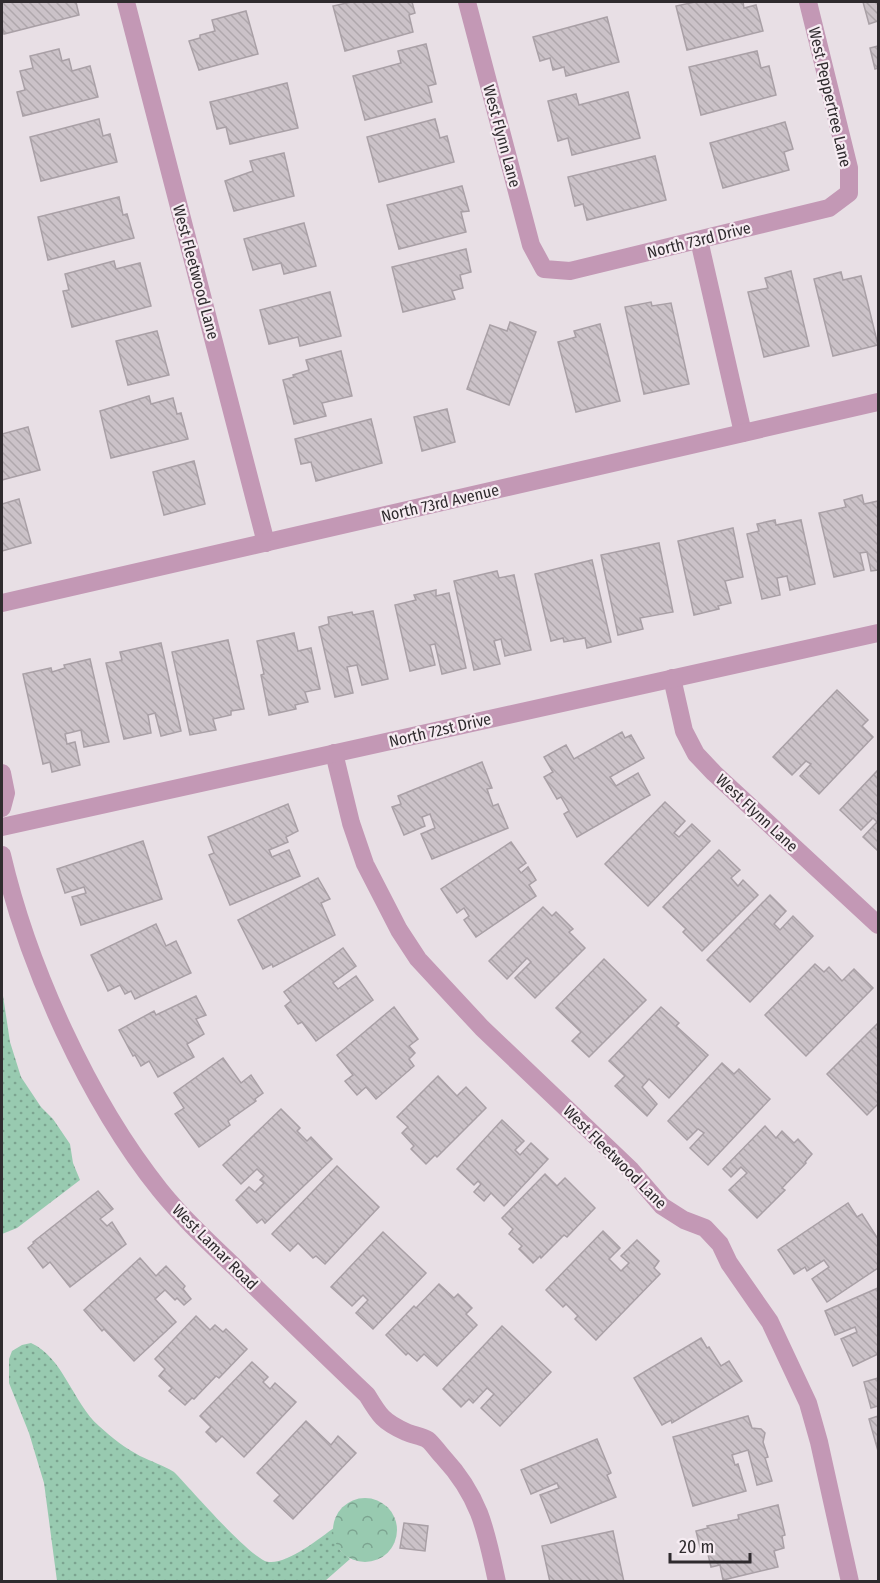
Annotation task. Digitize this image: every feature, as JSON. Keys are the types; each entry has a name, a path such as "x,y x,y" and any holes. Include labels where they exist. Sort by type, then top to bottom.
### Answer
{"street":[{"name":"West Fleetwood Lane","path":"126,2 266,543"},
{"name":"West Flynn Lane","path":"467,2 531,245 544,269"},
{"name":"West Peppertree Lane","path":"808,2 849,168 849,193"},
{"name":"North 73rd Drive","path":"544,269 570,272 830,208 849,193"},
{"path":"699,240 743,433"},
{"name":"North 73rd Avenue","path":"2,603 879,402"},
{"name":"North 72st Drive","path":"2,827 879,633"},
{"name":"West Flynn Lane","path":"672,678 684,731 696,754 879,925"},
{"name":"West Fleetwood Lane","path":"334,753 351,823 365,864 399,930 418,959 482,1028 631,1170 662,1206 684,1220 705,1228 720,1245 729,1263 770,1322 807,1403 819,1442 850,1581"},
{"path":"2,773 6,793 2,808"},
{"name":"West Lamar Road","path":"2,855 33,956 52,1004 101,1102 140,1162 160,1190 190,1224 367,1395 381,1418 405,1432 428,1440 452,1467 470,1491 479,1509 497,1581"}],"green space":[{"path":"2,989 10,1042 21,1077 70,1144 73,1163 80,1180 17,1228 2,1234"},
{"path":"31,1343 42,1350 60,1369 82,1405 99,1426 134,1453 174,1472 221,1523 261,1559 277,1562 285,1559 304,1549 335,1527 340,1550 350,1559 325,1581 57,1581 44,1483 29,1433 9,1383 9,1359 12,1351"},
{"path":"365,1498 377,1500 388,1507 395,1518 397,1530 395,1542 388,1553 377,1560 365,1562 353,1560 342,1553 335,1542 333,1530 335,1518 342,1507 353,1500"}],"building":[{"path":"2,2 76,2 79,15 4,34"},
{"path":"351,2 412,2 415,13 409,15 413,32 345,51 333,6"},
{"path":"695,2 743,2 744,8 756,5 763,31 687,50 676,6"},
{"path":"863,2 878,2 878,21 869,24"},
{"path":"246,11 258,54 199,70 189,41 215,31 212,20"},
{"path":"607,17 619,62 566,76 564,67 553,70 550,58 540,61 533,37"},
{"path":"426,44 436,84 428,86 432,102 365,120 353,76 401,63 398,51"},
{"path":"878,46 878,68 875,69 870,48"},
{"path":"59,49 62,61 69,59 72,71 90,66 98,97 23,116 17,92 25,90 20,71 33,68 30,56"},
{"path":"757,51 761,68 769,66 776,95 701,115 689,67"},
{"path":"287,83 298,128 230,144 226,127 217,129 210,102"},
{"path":"628,92 640,138 572,155 568,138 558,141 548,101 576,94 579,105"},
{"path":"99,119 103,136 110,134 117,162 41,181 30,137"},
{"path":"435,119 440,138 447,136 454,162 379,182 367,137"},
{"path":"785,122 793,149 784,152 789,170 723,188 710,143"},
{"path":"284,153 294,196 234,211 225,181 253,171 250,161"},
{"path":"655,156 666,200 587,220 583,204 575,206 568,177"},
{"path":"462,186 469,211 461,212 466,232 399,249 387,205"},
{"path":"119,197 123,215 127,214 134,238 48,260 38,217"},
{"path":"304,223 316,266 284,274 281,263 253,270 244,239"},
{"path":"466,249 471,272 460,275 463,288 452,291 455,299 403,312 392,267"},
{"path":"114,261 116,269 140,263 151,306 72,327 63,291 69,290 65,274"},
{"path":"791,271 809,346 764,357 748,292 768,288 765,278"},
{"path":"841,272 843,280 861,276 878,345 833,356 814,279"},
{"path":"330,292 341,336 300,346 298,337 269,344 260,310"},
{"path":"651,302 652,306 671,303 689,384 644,394 625,307"},
{"path":"510,322 536,332 509,405 467,389 490,325 507,331"},
{"path":"600,324 620,401 576,412 558,342 576,337 574,331"},
{"path":"157,331 169,375 128,385 116,341"},
{"path":"341,351 352,396 322,403 326,416 294,424 283,380 309,370 306,360"},
{"path":"149,396 151,404 173,398 177,414 181,413 188,439 111,458 100,411"},
{"path":"447,409 455,442 422,451 414,417"},
{"path":"371,419 382,463 316,481 311,462 301,464 295,439"},
{"path":"28,427 40,470 2,480 2,434"},
{"path":"194,461 205,504 164,515 153,472"},
{"path":"862,495 864,504 878,501 878,570 871,571 867,552 860,553 864,570 834,577 819,513 846,507 844,500"},
{"path":"19,499 31,543 2,551 2,504"},
{"path":"775,520 776,525 801,520 815,584 790,590 787,576 777,578 780,595 762,599 747,534 759,531 757,524"},
{"path":"733,528 743,577 725,581 731,603 718,606 719,609 694,615 678,541"},
{"path":"659,543 673,612 640,618 643,629 618,635 601,555"},
{"path":"592,560 611,642 587,648 585,638 564,642 563,638 551,641 535,574"},
{"path":"497,571 499,578 514,575 531,650 505,656 501,639 494,641 500,664 474,670 454,581"},
{"path":"436,590 436,596 449,593 466,668 442,674 435,644 430,645 435,665 410,671 395,605 416,600 414,595"},
{"path":"373,611 388,679 362,685 357,665 347,667 353,693 335,697 319,627 329,624 328,617"},
{"path":"294,633 298,651 311,648 320,689 305,692 308,702 295,705 296,709 269,715 257,641"},
{"path":"228,640 244,709 231,711 231,715 213,719 216,730 190,735 172,652"},
{"path":"161,643 181,731 161,736 155,713 148,715 151,733 124,739 106,663 122,660 120,652"},
{"path":"90,659 109,742 84,747 81,730 65,734 67,744 75,742 80,765 52,772 50,762 43,764 23,674 51,668 52,672 65,668 64,665"},
{"path":"837,690 868,720 862,726 873,737 819,794 800,776 811,764 806,761 792,775 773,757"},
{"path":"622,732 625,738 631,735 644,758 610,777 616,786 638,773 650,795 577,837 564,814 569,811 561,797 557,799 544,777 553,772 544,757 566,745 574,759"},
{"path":"482,762 492,788 487,789 493,806 498,804 508,828 432,859 421,834 435,828 430,814 422,817 425,826 404,835 392,807 401,804 398,796"},
{"path":"878,770 878,851 863,837 877,822 873,818 861,830 840,810"},
{"path":"665,802 685,821 674,833 679,837 692,824 710,841 648,906 605,864"},
{"path":"288,804 298,831 286,837 288,842 269,850 272,857 289,850 300,876 230,905 209,855 214,853 208,837"},
{"path":"143,841 162,899 81,925 72,897 86,893 84,887 65,893 57,869"},
{"path":"511,842 526,863 518,869 521,873 528,867 536,880 529,885 536,896 476,937 464,920 469,916 464,908 457,913 441,889"},
{"path":"719,850 740,870 731,878 738,886 743,880 758,895 702,951 683,932 686,929 663,907"},
{"path":"318,878 330,899 321,903 335,935 273,967 272,964 263,969 238,920"},
{"path":"770,895 786,911 774,924 780,930 793,916 813,936 750,1002 707,960"},
{"path":"543,907 552,916 556,912 573,929 569,932 585,948 535,998 515,978 531,962 527,958 507,979 489,961"},
{"path":"156,924 166,946 176,941 191,973 135,999 131,991 125,994 120,985 108,991 91,955"},
{"path":"343,948 356,966 333,983 338,989 356,976 373,1000 316,1041 302,1022 298,1024 285,1006 291,1001 284,992"},
{"path":"604,959 646,1000 589,1057 572,1041 581,1032 556,1008"},
{"path":"815,964 824,972 829,967 842,981 854,969 873,988 806,1056 765,1015"},
{"path":"196,996 206,1015 196,1019 204,1034 187,1044 194,1057 158,1077 149,1061 141,1066 119,1030 154,1011 156,1015"},
{"path":"394,1007 418,1039 409,1046 415,1053 409,1059 414,1066 376,1099 366,1087 357,1095 345,1081 353,1075 337,1055"},
{"path":"661,1007 679,1023 676,1026 708,1055 669,1098 649,1079 642,1087 657,1104 647,1116 615,1086 625,1076 609,1061"},
{"path":"878,1023 878,1104 867,1115 827,1074"},
{"path":"223,1058 241,1083 251,1075 263,1093 255,1099 256,1101 228,1121 230,1125 199,1147 175,1114 184,1108 174,1093"},
{"path":"722,1063 734,1074 739,1069 770,1099 708,1165 690,1148 704,1133 698,1129 687,1140 668,1121"},
{"path":"438,1076 457,1096 466,1087 486,1108 437,1157 435,1155 426,1164 411,1149 414,1146 402,1133 408,1127 397,1117"},
{"path":"281,1109 300,1128 297,1131 307,1141 311,1137 332,1159 265,1223 262,1219 257,1223 236,1200 249,1187 255,1192 264,1183 260,1180 264,1176 257,1169 241,1184 223,1165"},
{"path":"502,1120 524,1141 515,1150 520,1155 531,1143 548,1159 504,1206 491,1193 484,1201 474,1192 481,1184 478,1181 474,1185 457,1169"},
{"path":"765,1126 776,1138 782,1131 794,1143 798,1139 812,1154 782,1188 785,1190 757,1218 729,1190 747,1173 741,1167 731,1177 723,1169"},
{"path":"337,1166 379,1207 325,1264 316,1256 313,1258 298,1243 290,1251 272,1234"},
{"path":"545,1174 557,1186 565,1178 595,1208 567,1237 564,1235 533,1263 519,1249 522,1246 509,1234 513,1229 502,1218"},
{"path":"98,1191 113,1209 100,1219 107,1226 112,1222 126,1244 70,1287 50,1262 43,1268 28,1248"},
{"path":"848,1203 857,1217 862,1214 878,1239 878,1268 827,1302 812,1279 829,1267 824,1260 807,1271 805,1267 794,1274 778,1250"},
{"path":"603,1231 620,1248 609,1259 621,1271 629,1263 621,1256 637,1240 659,1261 654,1268 660,1274 596,1340 575,1319 578,1316 566,1304 563,1307 546,1290"},
{"path":"383,1232 426,1273 373,1329 356,1313 368,1300 363,1295 352,1306 331,1287"},
{"path":"140,1258 156,1276 166,1266 185,1286 183,1289 191,1299 184,1305 165,1290 155,1299 176,1322 134,1361 104,1329 102,1331 84,1310"},
{"path":"439,1284 454,1298 458,1294 472,1308 466,1314 477,1325 437,1366 424,1354 417,1361 408,1353 406,1355 386,1335"},
{"path":"878,1288 878,1354 853,1366 841,1339 857,1332 855,1327 835,1335 825,1311"},
{"path":"196,1316 210,1330 215,1325 223,1332 226,1329 247,1349 219,1378 216,1376 185,1405 169,1391 172,1388 159,1376 165,1369 155,1359"},
{"path":"502,1326 551,1372 500,1426 481,1408 494,1394 487,1388 473,1403 469,1399 461,1407 443,1389"},
{"path":"701,1338 721,1366 729,1361 742,1381 672,1423 671,1420 662,1425 634,1378"},
{"path":"252,1362 268,1377 263,1382 270,1389 275,1383 296,1402 244,1457 222,1436 216,1442 206,1432 211,1427 200,1416"},
{"path":"878,1378 878,1406 871,1408 864,1382"},
{"path":"748,1416 752,1428 761,1429 765,1433 763,1442 768,1457 765,1458 772,1481 757,1485 748,1450 732,1455 735,1465 738,1464 746,1491 693,1506 673,1437"},
{"path":"878,1416 878,1451 869,1419"},
{"path":"306,1421 331,1445 338,1436 356,1453 293,1519 274,1501 280,1495 257,1473"},
{"path":"597,1439 611,1473 607,1475 616,1497 551,1523 540,1495 559,1488 557,1483 531,1494 521,1470"},
{"path":"778,1505 785,1535 782,1536 784,1548 774,1551 778,1567 723,1580 720,1565 711,1567 707,1550 701,1551 696,1531 708,1528 707,1526 739,1519 738,1515"},
{"path":"404,1523 428,1526 425,1551 400,1548"},
{"path":"613,1531 624,1582 550,1582 542,1546"}]}
